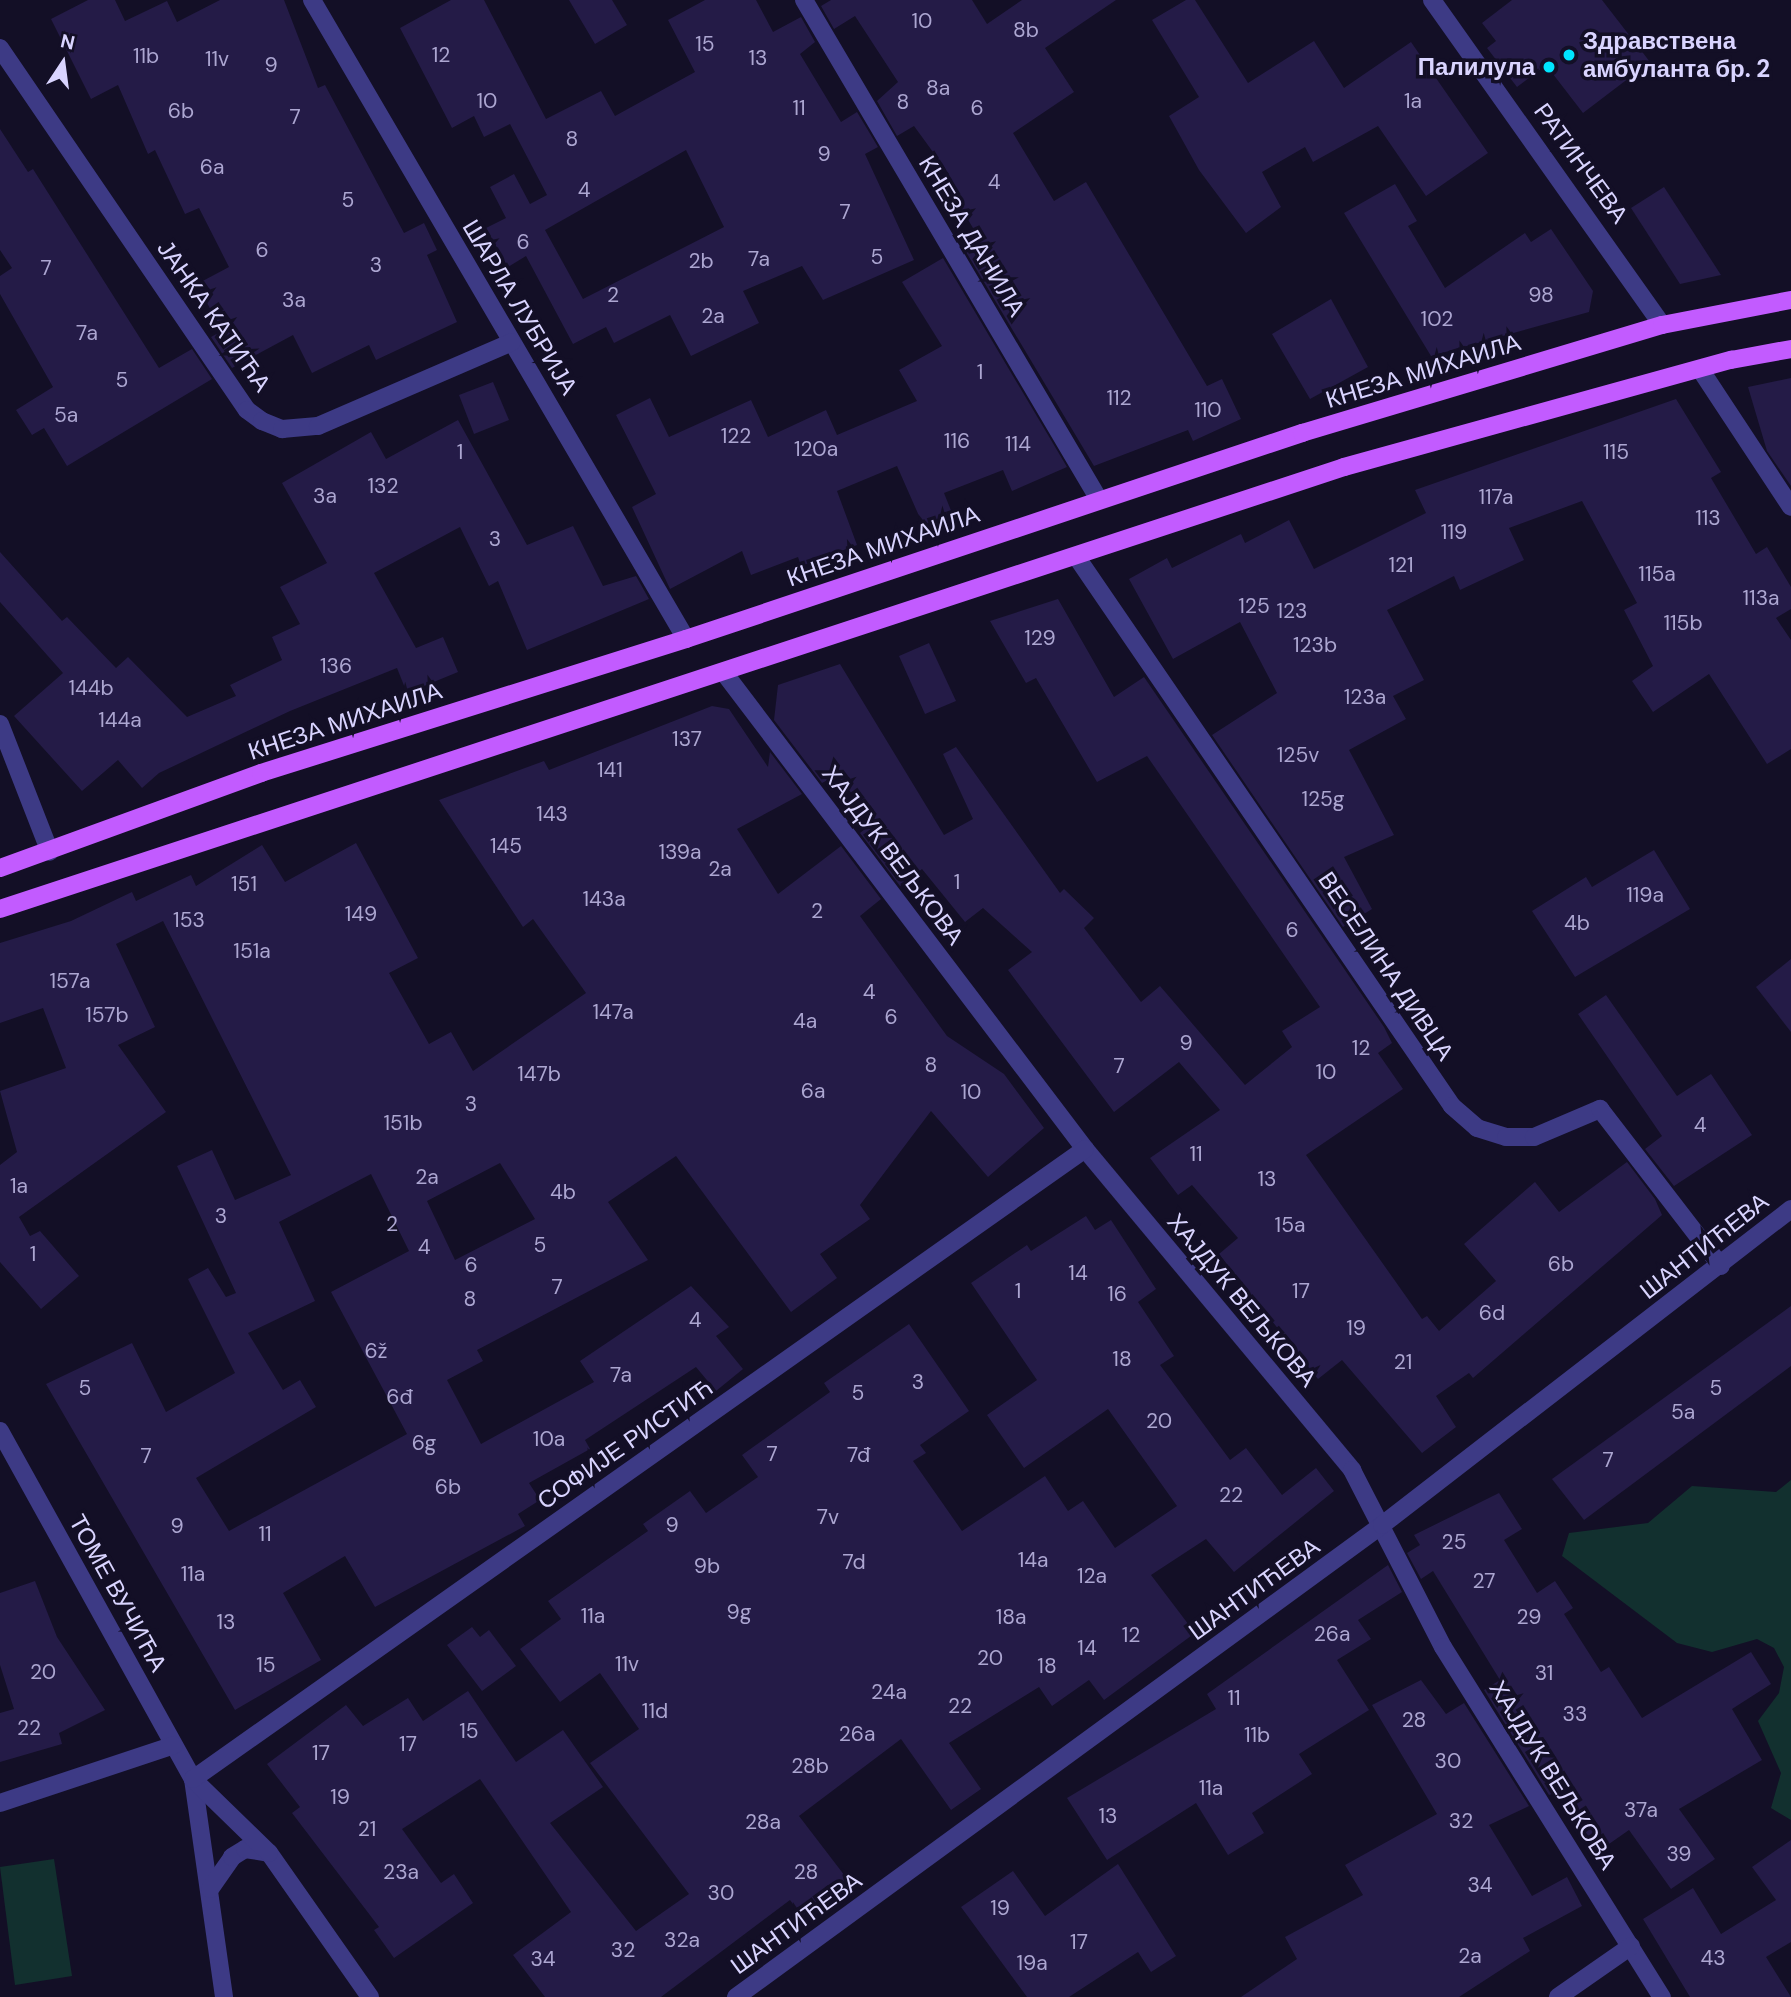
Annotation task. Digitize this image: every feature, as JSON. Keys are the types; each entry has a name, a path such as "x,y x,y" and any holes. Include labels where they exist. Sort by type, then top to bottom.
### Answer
{"main road":[{"name":"КНЕЗА МИХАИЛА","path":"0,868 261,773 686,639 1098,498 1662,324 1791,300"},
{"path":"0,909 259,820 725,674 1344,467 1700,369 1791,349"}],"street":[{"name":"ШАРЛА ЛУБРИЈА","path":"312,0 686,639"},
{"name":"КНЕЗА ДАНИЛА","path":"804,0 1098,498"},
{"name":"РАТИНЧЕВА","path":"1432,0 1662,324"},
{"name":"ЈАНКА КАТИЋА","path":"0,48 247,410 262,421 282,429 318,426 512,342"},
{"path":"1700,369 1791,507"},
{"name":"ВЕСЕЛИНА ДИВЦА","path":"1076,556 1452,1106 1477,1128 1506,1137 1534,1137 1600,1109 1721,1266"},
{"name":"ХАЈДУК ВЕЉКОВА","path":"725,674 1085,1149 1352,1470 1443,1647 1662,1997"},
{"path":"0,724 50,852"},
{"name":"СОФИЈЕ РИСТИЋ","path":"193,1779 1085,1149"},
{"name":"ШАНТИЋЕВА","path":"736,1997 1382,1525 1721,1266 1791,1209"},
{"name":"ТОМЕ ВУЧИЋА","path":"0,1430 6,1452 193,1779 270,1853 370,1997"},
{"path":"0,1803 174,1745"},
{"name":"ТОМЕ ВУЧИЋА","path":"193,1779 224,1997"},
{"path":"210,1889 232,1857 245,1849 270,1853"},
{"path":"1558,1997 1631,1946"}],"green space":[{"path":"1791,1480 1791,1820 1771,1808 1781,1773 1758,1721 1779,1693 1784,1667 1774,1648 1757,1639 1712,1652 1677,1643 1562,1556 1569,1533 1648,1523 1692,1486 1776,1492"},
{"path":"54,1859 72,1976 15,1985 0,1867"}],"building":[{"path":"88,0 115,0 125,21 167,1 177,22 220,0 284,0 318,88 325,85 404,233 424,223 437,250 427,255 457,322 376,360 369,345 312,373 293,335 232,368 211,337 222,331 197,284 229,267 199,208 185,214 155,150 148,154 118,85 91,99 51,19"},
{"path":"451,0 484,0 546,119 601,91 615,116 695,72 668,20 705,0 756,0 773,32 801,17 815,42 800,54 841,122 857,112 878,147 865,154 914,260 823,300 802,266 743,291 759,323 691,356 670,315 614,343 606,327 573,344 526,256 508,267 486,228 506,218 490,187 514,174 530,204 547,195 510,124 484,137 474,116 452,128 400,28","holes":["686,150 724,227 583,299 545,230"]},
{"path":"569,0 612,0 627,25 595,44"},
{"path":"831,0 972,0 987,24 1022,0 1116,0 1045,48 1074,92 1013,133 1054,201 1086,182 1207,386 1222,379 1241,419 1193,441 1188,430 1094,466 963,247 979,238 943,178 949,174 914,126 897,136 877,101 898,82 855,16 834,29 821,6"},
{"path":"1186,0 1195,0 1248,83 1314,41 1344,88 1411,42 1488,153 1426,196 1378,126 1313,162 1305,147 1262,172 1281,207 1246,233 1199,170 1169,116 1199,97 1152,20"},
{"name":"Здравствена амбуланта бр. 2","path":"1512,0 1602,0 1650,62 1583,113 1546,65 1517,87 1487,48 1496,41 1482,23"},
{"path":"0,129 28,172 33,169 159,368 192,349 212,379 67,466 44,428 32,435 16,410 53,387 0,294 0,276 12,268 0,250"},
{"path":"1395,184 1417,221 1408,226 1445,288 1525,233 1531,242 1551,229 1593,291 1589,312 1431,356 1344,213"},
{"path":"1664,187 1721,275 1680,284 1631,208"},
{"path":"943,258 1067,467 1012,491 1003,470 944,493 952,513 923,525 897,466 837,491 857,545 801,566 798,557 751,575 742,551 670,589 632,507 656,494 616,415 650,398 669,437 751,400 768,437 826,410 837,435 917,401 899,370 942,346 902,282"},
{"path":"1331,299 1368,367 1310,399 1272,334"},
{"path":"1791,378 1791,486 1767,451 1748,387"},
{"path":"493,382 509,420 474,434 459,395"},
{"path":"1676,399 1721,472 1711,478 1756,554 1767,547 1791,587 1791,609 1776,618 1791,640 1791,749 1767,764 1709,674 1653,712 1632,681 1653,666 1624,610 1637,603 1582,501 1509,528 1524,560 1460,590 1454,576 1387,610 1424,680 1393,696 1406,719 1349,750 1394,835 1344,857 1372,909 1343,927 1212,735 1277,693 1240,622 1173,659 1129,579 1167,558 1172,568 1241,534 1245,543 1289,520 1314,569 1426,513 1415,490"},
{"path":"458,420 527,545 573,526 603,586 636,576 649,599 527,650 498,581 489,586 460,527 374,573 416,648 443,637 458,672 407,693 397,668 290,711 159,773 142,788 118,760 82,791 14,716 63,673 0,602 0,552 62,621 67,617 116,668 128,657 187,717 236,696 230,685 282,660 272,637 300,624 280,587 327,563 282,483 371,432 386,459"},
{"path":"1058,599 1114,697 1144,677 1384,1027 1392,1043 1378,1053 1403,1089 1306,1155 1422,1319 1427,1316 1439,1331 1496,1281 1464,1244 1535,1182 1559,1212 1627,1162 1655,1199 1662,1215 1473,1378 1469,1373 1436,1396 1456,1427 1422,1453 1342,1360 1318,1379 1219,1254 1238,1238 1192,1185 1178,1195 1150,1158 1220,1110 1179,1062 1114,1112 1008,970 1032,952 983,908 965,922 922,869 900,886 860,833 874,822 837,775 822,783 774,720 778,685 840,664 944,835 973,819 943,754 956,747 1060,893 1064,889 1094,918 1084,928 1141,1002 1160,986 1245,1085 1292,1047 1282,1031 1320,1007 1147,756 1097,782 1036,678 1026,683 990,621"},
{"path":"929,643 956,701 925,714 899,656"},
{"path":"712,706 729,709 768,767 770,752 802,794 737,829 778,894 841,846 881,899 860,916 947,1036 1004,1074 1044,1128 988,1177 931,1111 860,1205 870,1219 820,1254 837,1278 791,1312 676,1156 608,1202 648,1260 477,1350 483,1361 447,1380 481,1444 594,1382 580,1361 691,1286 729,1327 716,1336 743,1369 716,1391 696,1367 585,1440 590,1449 529,1483 540,1500 518,1514 525,1526 375,1607 345,1556 283,1593 321,1660 235,1710 46,1384 132,1343 166,1412 235,1373 188,1279 208,1268 226,1297 236,1293 177,1166 212,1150 235,1200 291,1175 163,921 116,944 155,1027 118,1045 166,1112 19,1217 30,1236 40,1231 79,1276 41,1309 0,1262 0,1165 17,1152 0,1091 66,1068 43,1008 0,1023 0,943 71,921 132,892 136,901 191,875 196,886 262,845 285,882 356,843 418,958 389,973 429,1044 451,1032 473,1071 586,993 533,919 523,927 439,800 544,761 549,770","holes":["500,1163 535,1219 455,1260 427,1201","371,1174 409,1251 331,1292 407,1434 229,1531 196,1478 316,1407 300,1380 283,1390 248,1333 315,1301 279,1222"]},
{"path":"1654,850 1690,909 1575,977 1532,911 1586,877 1592,887"},
{"path":"1791,959 1791,1032 1756,987"},
{"path":"1606,995 1677,1096 1711,1074 1752,1135 1674,1186 1645,1149 1662,1136 1578,1014"},
{"path":"1086,1216 1095,1230 1111,1220 1156,1289 1138,1302 1174,1356 1160,1365 1230,1460 1246,1448 1282,1495 1316,1468 1334,1491 1234,1572 1206,1539 1151,1575 1195,1633 1104,1700 1089,1680 1052,1706 1039,1687 949,1743 981,1789 951,1810 901,1739 799,1816 848,1880 802,1916 790,1900 661,1997 545,1997 513,1955 571,1912 480,1779 402,1829 441,1883 454,1874 473,1903 394,1958 374,1930 379,1927 292,1813 300,1807 267,1764 346,1705 363,1726 408,1698 423,1721 468,1691 516,1762 563,1730 603,1787 550,1823 636,1931 689,1894 590,1763 639,1729 600,1673 560,1702 520,1649 561,1619 548,1601 648,1531 643,1524 690,1491 706,1513 758,1477 742,1455 830,1392 824,1383 909,1324 969,1411 920,1445 926,1453 913,1461 962,1531 1045,1476 1068,1511 1083,1501 1115,1548 1177,1506 1108,1409 1024,1468 987,1415 1037,1380 971,1283 1027,1245 1031,1251"},
{"path":"1791,1306 1791,1366 1584,1520 1552,1479"},
{"path":"1499,1493 1522,1529 1504,1540 1537,1593 1555,1581 1573,1608 1564,1614 1601,1672 1609,1667 1642,1718 1751,1652 1771,1684 1732,1709 1762,1760 1679,1809 1715,1859 1671,1889 1629,1830 1599,1851 1557,1792 1549,1795 1484,1690 1500,1680 1433,1571 1421,1579 1407,1553 1420,1545 1414,1535"},
{"path":"1388,1565 1402,1592 1358,1620 1371,1639 1337,1660 1369,1710 1299,1754 1312,1774 1252,1813 1264,1833 1228,1855 1196,1803 1107,1860 1067,1798 1216,1709 1207,1694"},
{"path":"35,1581 57,1637 105,1710 59,1733 62,1744 0,1762 0,1713 14,1709 0,1665 0,1593"},
{"path":"472,1627 480,1637 489,1630 516,1666 482,1691 447,1645"},
{"path":"1421,1680 1446,1714 1464,1703 1529,1806 1489,1825 1532,1896 1567,1877 1582,1906 1523,1938 1530,1951 1459,1997 1241,1997 1297,1959 1285,1937 1363,1895 1345,1865 1437,1814 1372,1705"},
{"path":"1791,1840 1791,1942 1766,1957 1791,1997 1690,1997 1643,1919 1693,1888 1721,1934 1776,1900 1752,1867"},
{"path":"1118,1864 1176,1956 1151,1972 1138,1952 1069,1997 1027,1997 961,1907 1013,1871 1045,1916"}],"place":[{"name":"Здравствена амбуланта бр. 2","path":"1569,55"},
{"name":"Палилула","path":"1549,67"}]}
